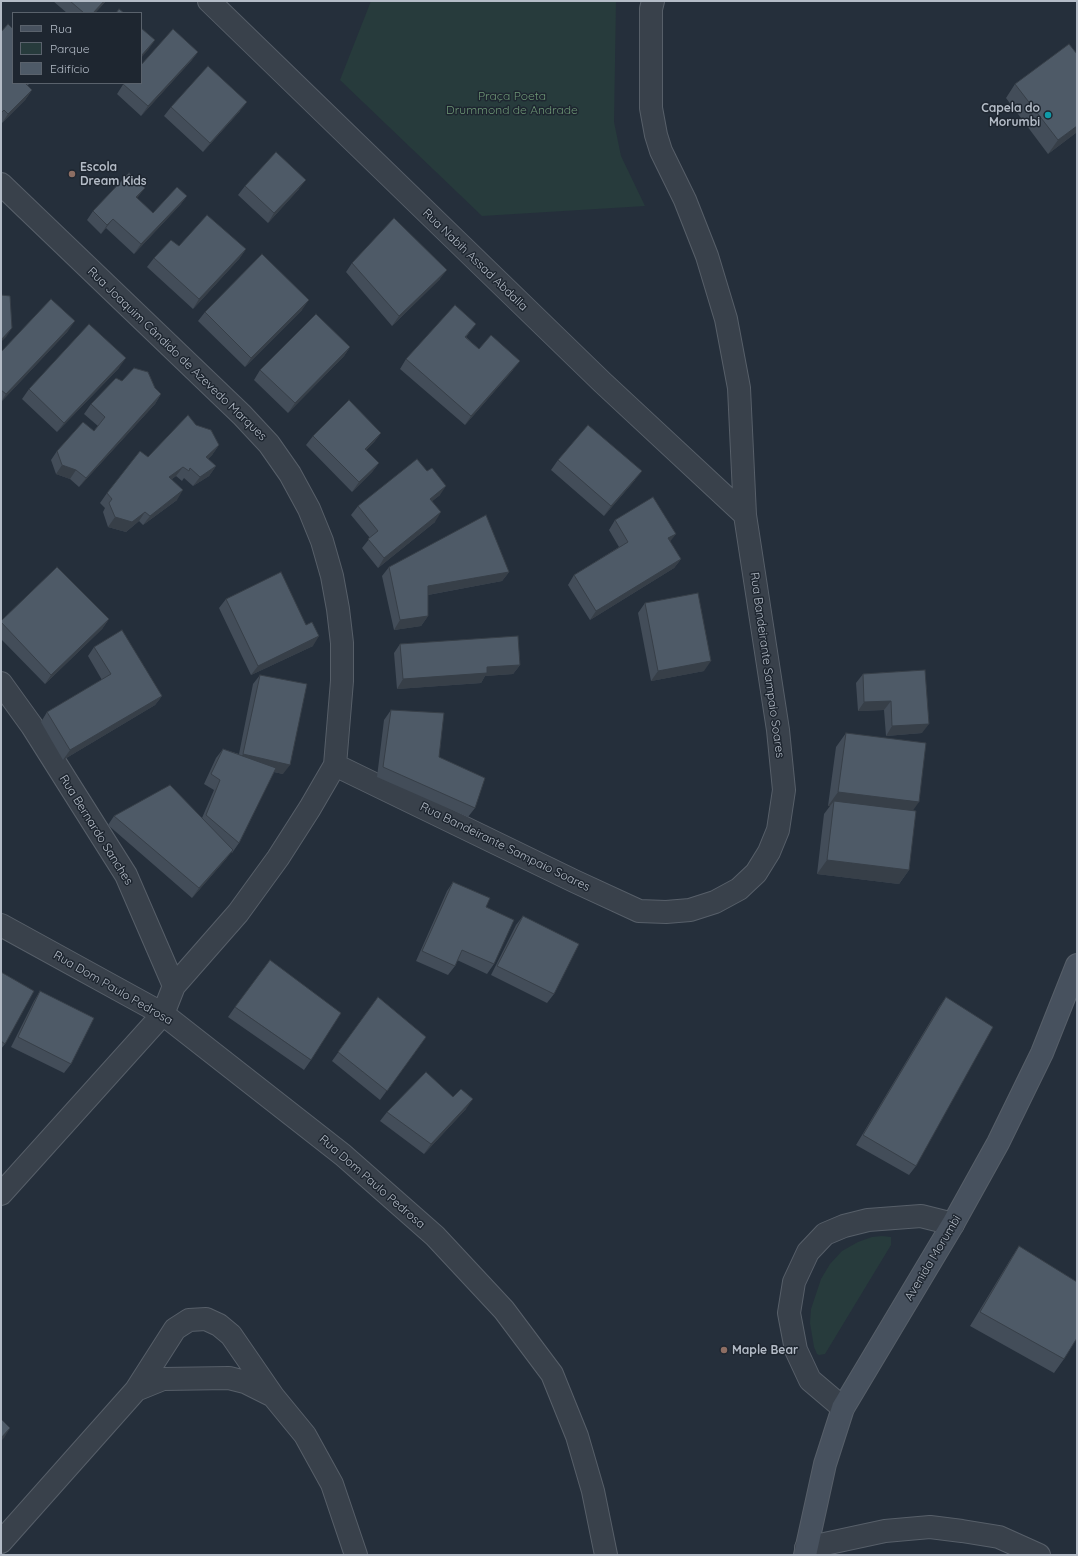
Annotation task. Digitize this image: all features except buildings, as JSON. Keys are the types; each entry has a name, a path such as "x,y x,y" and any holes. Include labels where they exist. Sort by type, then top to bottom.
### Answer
{"main road":[{"name":"Avenida Morumbi","path":"806,1552 825,1464 843,1408 953,1224 998,1143 1042,1053 1077,965"}],"street":[{"name":"Rua Bandeirante Sampaio Soares","path":"335,765 639,911 666,912 690,910 715,902 739,889 756,873 769,852 778,830 784,790 778,730 745,515 739,388 726,320 707,256 685,200 661,151 656,135 651,108 652,1"},
{"name":"Rua Nabih Assad Abdalla","path":"219,5 596,376 745,515"},
{"name":"Rua Joaquim Cândido de Azevedo Marques","path":"1,184 242,415 269,444 290,474 309,509 322,541 332,576 338,608 342,643 342,681 335,765 310,808 278,858 238,913 174,986 163,1014 1,1194"},
{"name":"Rua Bernardo Sanches","path":"1,683 32,726 126,875 174,986"},
{"name":"Rua Dom Paulo Pedrosa","path":"1,925 163,1014 343,1155 435,1236 504,1310 552,1374 577,1436 591,1484 606,1555"},
{"path":"843,1408 810,1380 796,1350 789,1313 794,1282 808,1252 825,1234 844,1226 868,1220 921,1216 953,1224"},
{"path":"1,1542 136,1390 175,1329 189,1320 206,1319 219,1325 231,1335 273,1396 304,1435 332,1484 356,1555"},
{"path":"136,1390 163,1379 229,1378 245,1382 273,1396"},
{"path":"806,1552 885,1531 930,1527 999,1537 1039,1555"}],"green space":[{"name":"Praça Poeta Drummond de Andrade","path":"371,1 616,1 614,122 621,156 645,206 482,216 340,80"},
{"path":"872,1237 891,1237 891,1245 825,1354 817,1354 814,1347 810,1323 811,1309 821,1279 830,1264 842,1251 858,1242"}],"place":[{"name":"Capela do Morumbi","path":"1048,115"},
{"name":"Escola Dream Kids","path":"72,174"},
{"name":"Maple Bear","path":"724,1350"}]}
